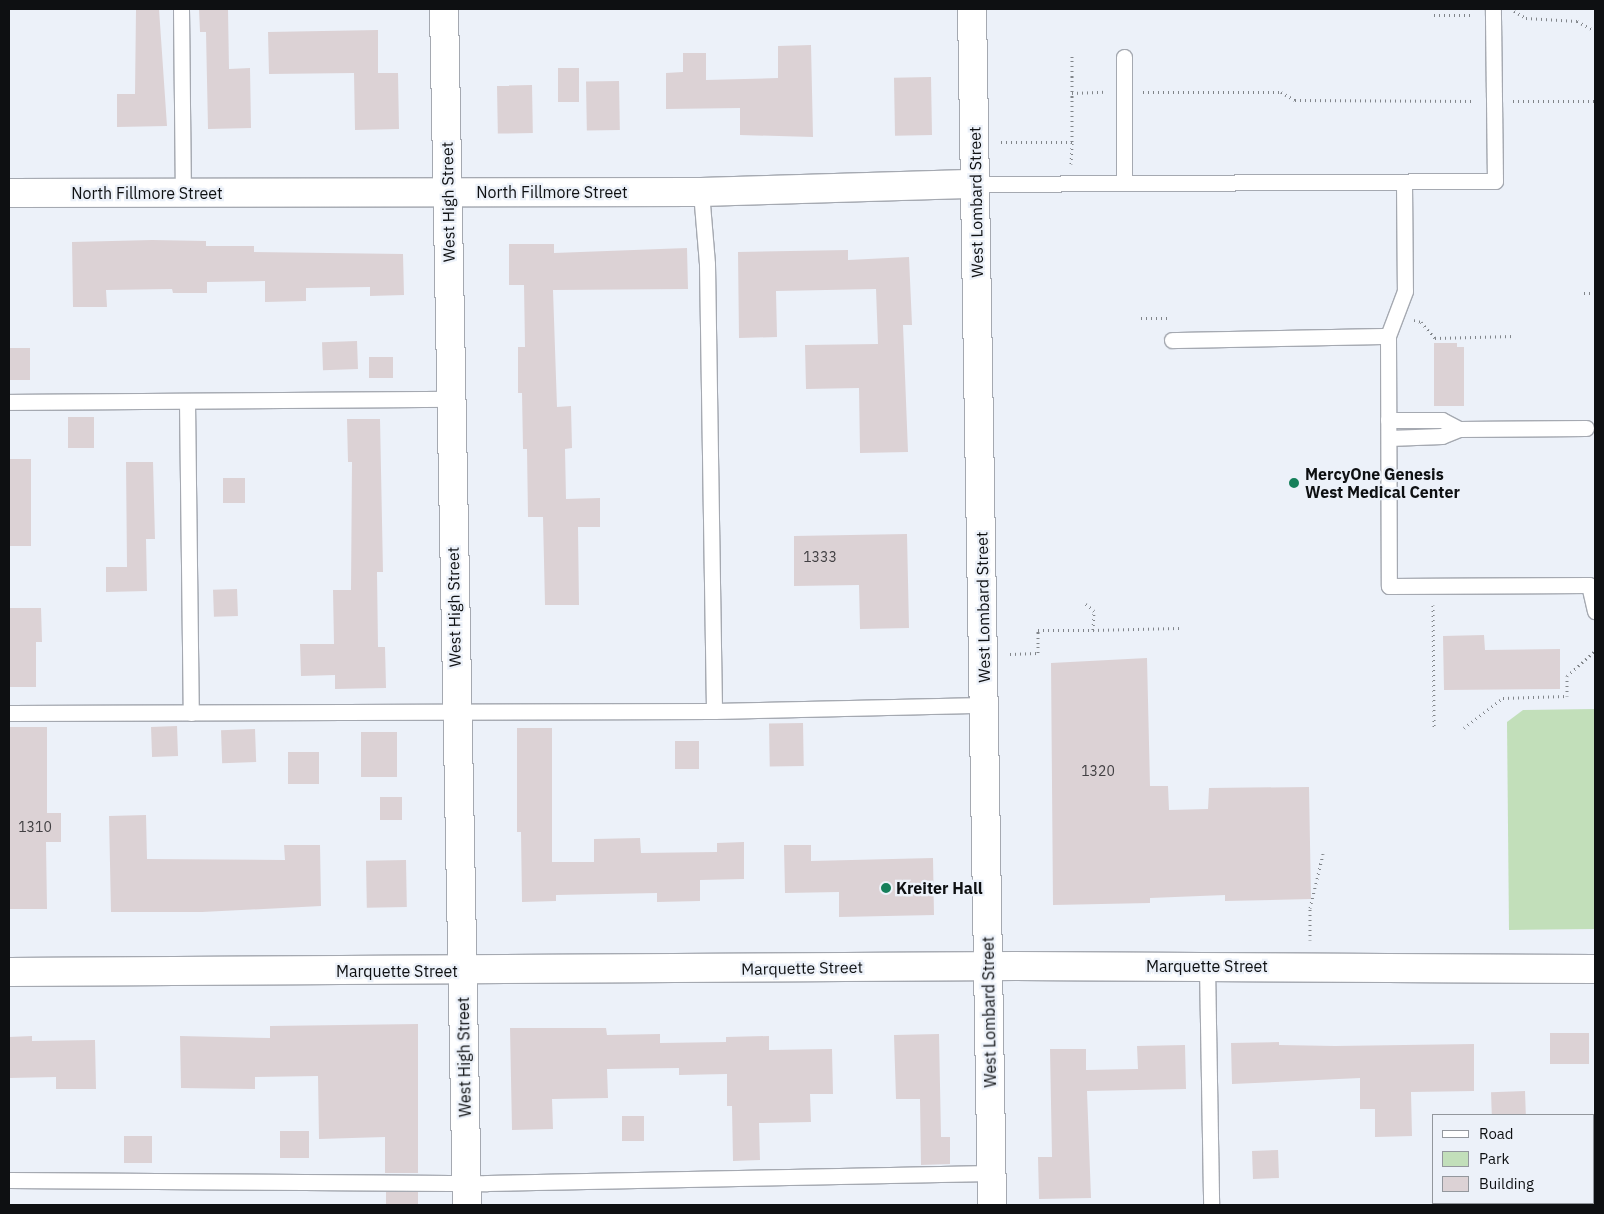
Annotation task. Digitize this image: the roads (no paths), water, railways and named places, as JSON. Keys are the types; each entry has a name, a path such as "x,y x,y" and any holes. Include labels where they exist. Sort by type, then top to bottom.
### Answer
{"street":[{"name":"West High Street","path":"444,9 456,712 467,1194"},
{"name":"West Lombard Street","path":"972,9 992,1205"},
{"name":"North Fillmore Street","path":"9,193 701,192 976,184"},
{"name":"Marquette Street","path":"9,972 462,971 989,966 1595,969"}],"lane":[{"path":"181,9 183,193"},
{"path":"976,184 1496,181 1493,9"},
{"path":"1124,57 1124,183"},
{"path":"1404,183 1405,291 1388,336 1390,586 1589,585 1595,611"},
{"path":"701,192 707,274 714,711"},
{"path":"1172,340 1388,336"},
{"path":"9,402 451,399"},
{"path":"188,401 191,713"},
{"path":"1388,420 1442,420 1459,429"},
{"path":"1389,438 1442,436 1459,429 1586,428"},
{"path":"9,713 714,711 984,705"},
{"path":"1207,966 1211,1205"},
{"path":"9,1180 467,1194 991,1174"},
{"path":"1456,1205 1498,1204"}],"place":[{"name":"MercyOne Genesis West Medical Center","path":"1294,483"},
{"name":"Kreiter Hall","path":"886,888"}]}
